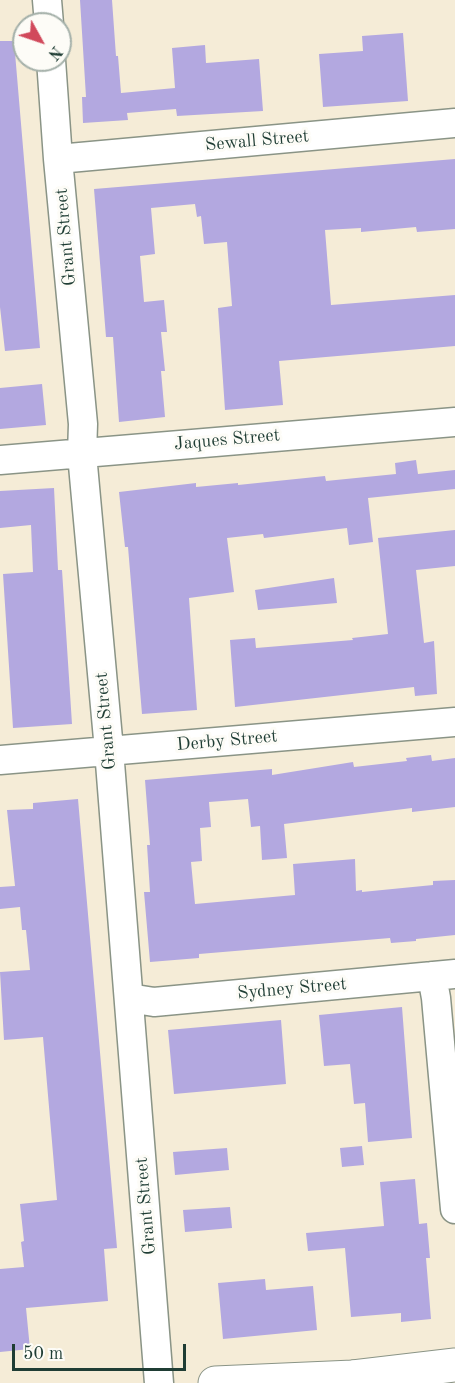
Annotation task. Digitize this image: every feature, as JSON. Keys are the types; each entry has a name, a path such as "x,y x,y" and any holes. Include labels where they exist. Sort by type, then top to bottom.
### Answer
{"main road":[{"path":"309,1383 455,1365"},
{"path":"215,1383 341,1380"}],"street":[{"name":"Grant Street","path":"52,72 83,424 82,454 109,750 159,1383"},
{"name":"Sewall Street","path":"58,159 455,123"},
{"name":"Jaques Street","path":"0,460 455,422"},
{"name":"Derby Street","path":"0,760 455,722"},
{"name":"Sydney Street","path":"129,998 154,1002 443,975"},
{"path":"443,975 436,998 455,1209"}],"building":[{"path":"80,0 112,0 121,93 175,88 172,48 205,45 206,63 259,59 263,111 177,116 176,109 127,113 128,120 83,123 82,97 86,97"},
{"path":"403,33 408,101 323,107 319,54 363,51 362,36"},
{"path":"0,41 12,41 12,72 17,72 40,348 5,351 0,307"},
{"path":"455,159 455,229 417,232 416,227 361,232 361,228 325,230 331,305 455,295 455,346 279,361 283,405 225,410 218,308 232,306 227,242 204,244 201,216 197,217 195,204 151,208 155,254 140,256 144,302 164,300 167,332 161,332 165,371 161,371 165,417 119,422 113,337 106,337 94,189"},
{"path":"42,384 46,425 0,429 0,388"},
{"path":"416,460 418,474 455,470 455,489 368,498 373,542 349,545 347,528 264,538 263,534 227,538 234,592 189,598 197,710 142,714 128,547 125,547 119,492 196,483 196,487 325,476 326,481 396,474 395,463"},
{"path":"54,488 58,570 62,570 72,724 13,728 3,574 33,572 31,525 0,528 0,491"},
{"path":"455,530 455,566 416,570 424,643 434,641 437,694 415,696 414,687 235,707 230,640 255,638 256,648 353,640 352,638 388,634 378,538"},
{"path":"334,578 337,603 258,610 255,590"},
{"path":"431,755 432,761 455,758 455,807 412,812 412,808 284,824 287,858 262,860 260,826 251,827 248,799 209,802 211,827 200,828 202,861 191,862 195,904 295,895 293,864 355,859 356,891 433,885 433,881 455,880 455,935 391,943 390,938 199,954 199,958 150,962 144,892 150,892 147,845 150,845 145,780 272,769 272,775 353,762 354,767 407,761 406,758"},
{"path":"78,799 117,1248 104,1249 108,1301 26,1308 30,1349 0,1352 0,1269 24,1267 20,1204 57,1200 43,1037 4,1040 0,972 30,970 26,930 22,930 20,907 0,909 0,887 15,886 7,810 33,809 33,803"},
{"path":"402,1007 412,1138 368,1142 365,1103 354,1104 350,1064 324,1066 319,1015"},
{"path":"281,1020 286,1084 174,1094 168,1030"},
{"path":"362,1146 364,1165 342,1167 340,1148"},
{"path":"227,1148 229,1170 175,1175 173,1152"},
{"path":"415,1179 419,1224 427,1223 430,1258 426,1258 431,1319 401,1322 401,1313 351,1317 345,1248 308,1251 306,1233 384,1226 380,1182"},
{"path":"230,1207 232,1228 185,1232 183,1210"},
{"path":"265,1279 266,1290 313,1286 317,1330 223,1339 218,1283"}]}
